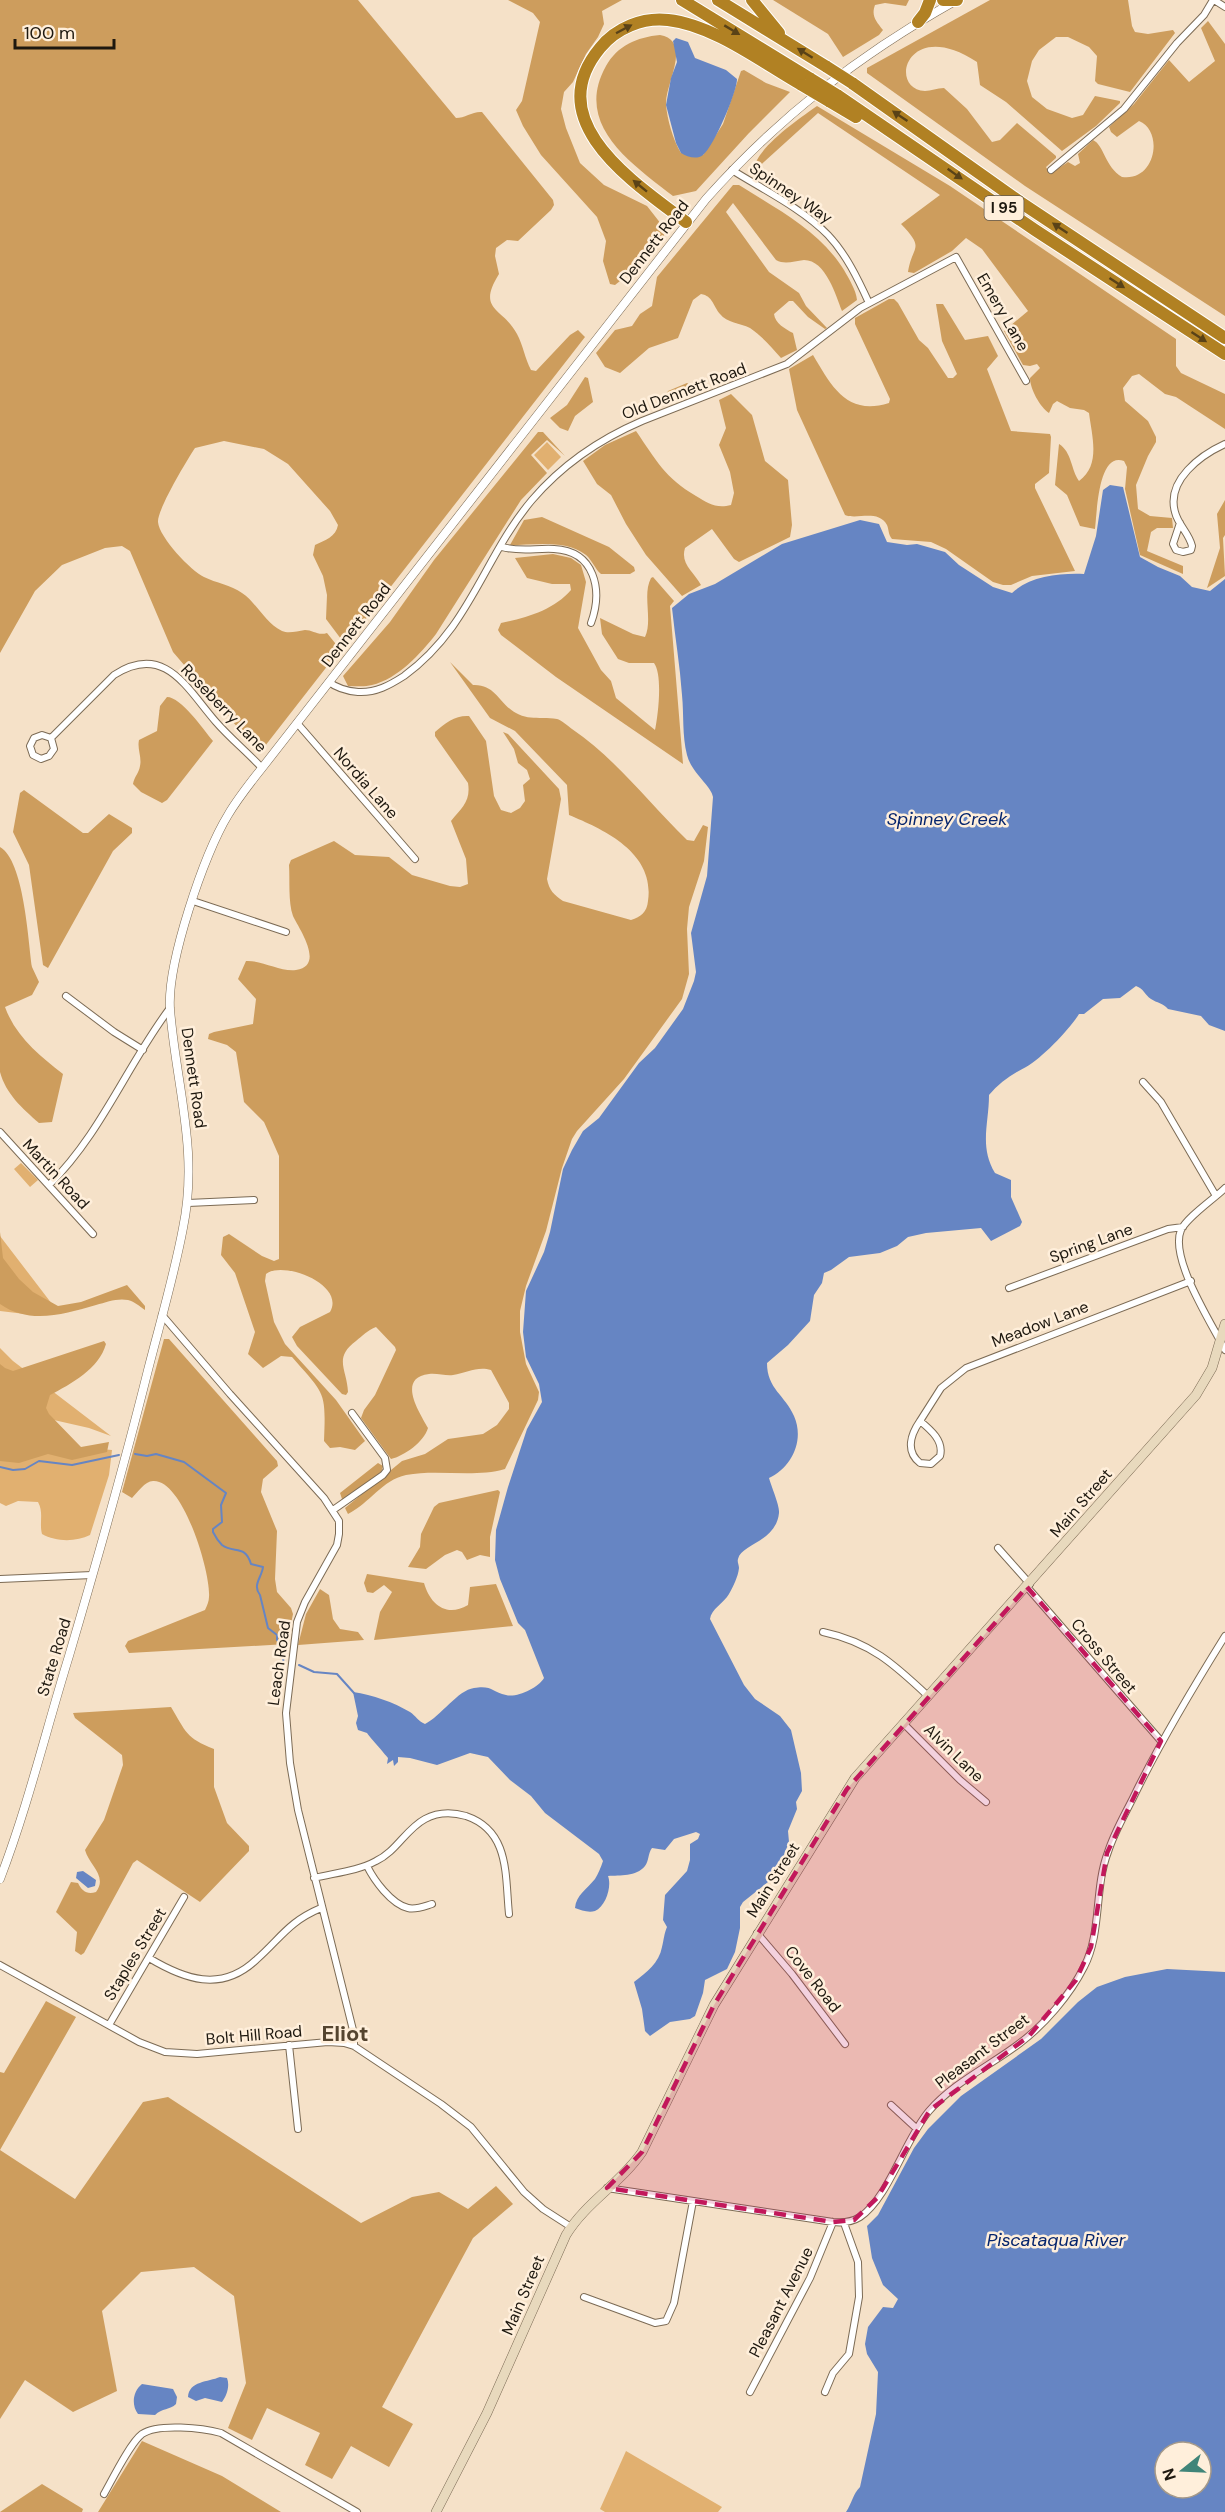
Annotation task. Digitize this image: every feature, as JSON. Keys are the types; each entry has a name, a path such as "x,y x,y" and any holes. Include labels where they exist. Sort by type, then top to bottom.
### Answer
{"highway":[{"name":"I 95","path":"682,0 807,82 927,155 1225,354"},
{"name":"I 95","path":"718,0 852,83 1020,201 1225,338"},
{"path":"752,0 783,39"},
{"path":"918,22 925,13 930,0"},
{"path":"943,0 957,0"},
{"path":"686,222 614,164 589,131 583,114 582,91 588,67 603,43 618,32 638,23 659,20 681,22 719,37 807,82"}],"main road":[{"name":"Main Street","path":"436,2512 488,2413 557,2253 571,2227 635,2162 646,2145 705,2021 757,1933 851,1784 1196,1395 1223,1346 1225,1324"}],"street":[{"name":"Dennett Road","path":"130,1442 188,1203 190,1174 188,1126 170,1008 173,970 193,901 221,828 237,801 262,768 686,222 732,170 810,97 850,66 957,0"},
{"path":"1051,170 1124,109 1177,43 1204,15 1214,0 1225,7"},
{"name":"Spinney Way","path":"732,170 802,215 828,235 848,262 869,303"},
{"name":"Old Dennett Road","path":"329,682 341,690 369,692 389,686 413,669 436,648 457,622 523,512 548,483 604,441 642,421 787,364 869,303 956,257"},
{"name":"Emery Lane","path":"956,257 1026,381"},
{"path":"1180,523 1173,544 1176,550 1185,552 1191,550 1192,546 1180,523 1174,501 1186,473 1198,459 1225,444"},
{"path":"502,547 563,549 584,559 593,573 596,586 596,611 591,623"},
{"name":"Roseberry Lane","path":"51,738 114,675 125,669 151,664 165,668 181,679 215,721 262,768"},
{"name":"Nordia Lane","path":"297,723 415,859"},
{"path":"193,901 286,932"},
{"path":"66,996 114,1032 143,1050"},
{"path":"49,1185 66,1167 113,1101 170,1008"},
{"path":"1143,1082 1161,1102 1216,1196"},
{"name":"Martin Road","path":"0,1132 93,1234"},
{"path":"1223,1346 1191,1281 1180,1248 1183,1227 1225,1188"},
{"path":"188,1203 254,1200"},
{"name":"Spring Lane","path":"1009,1288 1168,1229 1183,1227"},
{"name":"Meadow Lane","path":"920,1420 941,1446 940,1456 931,1464 920,1463 913,1455 911,1440 920,1420 941,1388 966,1368 1191,1281"},
{"path":"162,1315 333,1510 387,1470 385,1458 352,1413"},
{"name":"State Road","path":"0,1879 17,1830 130,1442"},
{"name":"Leach Road","path":"333,1510 339,1522 338,1539 297,1622 286,1713 294,1788 321,1908 354,2034 354,2046"},
{"name":"Cross Street","path":"998,1548 1103,1676 1161,1741"},
{"path":"0,1579 92,1575"},
{"path":"823,1632 876,1651 893,1663 928,1696"},
{"name":"Pleasant Street","path":"844,2223 860,2217 870,2208 916,2128 930,2110 949,2091 1029,2036 1057,2005 1082,1970 1091,1947 1100,1881 1107,1853 1161,1741 1225,1636"},
{"name":"Alvin Lane","path":"903,1723 986,1802"},
{"path":"314,1878 367,1866 383,1857 412,1828 425,1819 448,1813 467,1816 486,1826 498,1842 503,1858 509,1914"},
{"path":"367,1866 376,1881 402,1905 415,1908 432,1904"},
{"name":"Staples Street","path":"109,2025 184,1897"},
{"path":"149,1958 176,1974 189,1978 202,1980 231,1975 252,1964 291,1924 321,1908"},
{"name":"Cove Road","path":"757,1933 792,1974 845,2044"},
{"name":"Bolt Hill Road","path":"0,1965 150,2046 175,2054 289,2045 340,2043 354,2046 457,2115 480,2136 524,2192 543,2209 571,2227"},
{"path":"289,2045 298,2129"},
{"path":"891,2105 916,2128"},
{"path":"607,2188 844,2223 859,2268 859,2297 849,2354 833,2373 825,2392"},
{"path":"584,2297 657,2324 666,2321 674,2303 693,2201"},
{"name":"Pleasant Avenue","path":"750,2392 810,2278 833,2222"},
{"path":"104,2494 140,2436 153,2429 199,2429 221,2433 357,2512"}],"highlighted area":[{"path":"1027,1587 1161,1741 1107,1853 1091,1947 1076,1980 1029,2036 930,2110 877,2198 854,2220 833,2222 607,2188 642,2152 714,2005 847,1789"}],"shaded area":[{"path":"0,0 358,0 456,118 482,112 553,200 554,205 551,210 518,241 507,240 496,248 495,256 499,274 490,295 491,302 517,334 531,370 536,371 570,335 578,330 585,337 347,643 344,643 326,619 327,595 323,576 313,555 315,545 332,535 338,525 330,511 288,464 264,449 224,441 195,448 173,485 162,507 158,522 164,536 184,561 198,574 242,593 282,631 305,630 321,634 327,633 339,648 339,651 265,746 251,743 173,652 130,551 122,546 105,548 62,565 35,591 0,653"},
{"path":"508,0 622,0 602,11 604,24 573,82 564,92 561,109 580,163 604,185 647,206 665,229 664,236 651,242 615,285 610,284 603,261 606,241 597,217 541,155 516,110 522,101 540,22 533,13"},
{"path":"773,0 909,0 906,6 885,3 875,5 874,15 883,30 879,35 843,57 828,34"},
{"path":"990,0 1128,0 1135,32 1148,34 1173,30 1175,33 1130,92 1098,84 1095,81 1097,56 1089,47 1068,37 1056,37 1039,50 1032,61 1027,81 1032,97 1047,109 1072,118 1083,115 1095,96 1120,101 1096,126 1062,151 1006,102 980,85 977,62 953,50 934,47 920,50 911,58 906,69 907,79 913,87 925,91 944,88 967,109 992,142 1000,140 1017,123 1056,156 1046,167 1050,174 1068,162 1075,166 1080,163 1078,154 1093,140 1100,146 1112,168 1122,177 1134,176 1143,172 1153,155 1154,144 1147,126 1139,121 1117,137 1109,127 1134,104 1169,60 1189,82 1215,61 1201,28 1208,21 1225,44 1225,316 1025,186 867,73 867,68"},
{"path":"660,35 670,39 675,46 675,64 666,104 671,129 681,153 703,155 723,124 741,71 744,70 766,83 790,92 696,191 673,196 625,156 612,141 602,125 597,107 598,87 606,66 616,53 636,40"},
{"path":"817,106 950,186 1176,339 1176,366 1181,373 1225,394 1225,429 1176,397 1165,394 1139,374 1132,376 1123,388 1125,401 1148,421 1156,437 1156,442 1136,485 1138,509 1150,516 1172,518 1173,528 1157,528 1151,532 1147,551 1183,566 1183,574 1140,555 1125,489 1127,467 1124,461 1115,460 1104,474 1100,485 1095,529 1080,526 1067,495 1055,485 1059,444 1069,456 1079,481 1090,467 1093,459 1093,441 1089,413 1070,408 1057,401 1049,413 1039,402 1030,378 1040,368 1037,364 1023,365 1004,331 1028,311 982,249 966,238 952,251 914,273 908,272 915,243 901,224 940,195 818,113 754,171 761,154 769,144"},
{"path":"733,185 739,185 783,212 823,243 844,270 854,288 857,300 842,311 829,280 818,266 804,260 786,262 776,260 733,203 726,212 769,272 799,293 806,306 827,328 825,329 808,317 793,301 789,301 774,314 778,323 793,333 797,350 781,358 750,328 723,317 710,299 701,294 693,300 678,338 649,348 620,373 605,367 596,353 615,330 632,326 640,314 652,306 657,277"},
{"path":"889,299 894,299 898,303 919,340 928,348 948,378 953,378 957,374 942,341 936,304 943,304 965,340 988,336 998,356 987,369 1011,431 1050,434 1049,473 1035,484 1035,488 1075,571 1032,576 1011,585 1003,585 993,582 946,549 931,542 892,539 887,525 878,517 845,515 797,410 789,369 813,355 834,388 842,396 862,405 874,406 889,403 890,399 855,324 855,318"},
{"path":"585,377 588,378 593,402 575,416 568,431 560,428 550,418 567,405"},
{"path":"687,383 690,385 692,394 672,402 666,396 668,391"},
{"path":"731,394 752,415 765,461 788,480 792,525 790,537 739,562 734,559 712,529 685,548 684,559 701,585 682,596 646,555 611,495 597,484 583,461 605,445 636,431 662,468 676,482 708,503 716,506 731,505 734,493 730,472 719,445 726,428 719,400"},
{"path":"538,432 543,432 565,456 547,440 531,455 547,473 521,500 436,634 416,657 391,677 369,686 348,686 343,676 390,622 434,560"},
{"path":"547,442 561,457 548,470 534,455"},
{"path":"1225,500 1225,535 1223,538 1225,576 1207,588 1220,548 1217,514"},
{"path":"542,517 609,547 634,567 635,571 630,574 601,574 586,555 569,547 549,544 510,545 524,520"},
{"path":"553,554 571,558 581,565 586,582 578,628 601,670 611,681 616,698 655,730 659,686 657,669 654,663 629,663 618,659 602,634 600,618 633,634 645,637 648,623 647,592 651,578 653,577 674,601 670,606 683,764 556,677 501,635 498,630 501,623 530,616 548,608 571,590 570,584 552,584 527,578 515,558"},
{"path":"450,662 473,685 492,691 516,713 531,718 559,720 588,741 618,768 687,840 694,841 703,825 708,827 704,861 689,907 687,929 689,974 682,999 624,1079 577,1131 562,1168 546,1231 526,1286 520,1311 520,1332 526,1364 539,1392 538,1400 505,1469 481,1473 406,1475 390,1482 348,1514 345,1508 402,1461 425,1454 448,1439 483,1434 497,1425 509,1409 509,1403 491,1370 472,1370 453,1375 429,1374 419,1377 414,1382 413,1397 428,1428 413,1448 391,1459 361,1418 375,1395 396,1350 395,1347 376,1327 349,1347 343,1359 348,1392 346,1395 342,1394 297,1346 292,1337 300,1327 330,1312 332,1302 329,1292 321,1284 298,1272 274,1270 266,1274 265,1281 274,1322 285,1344 336,1400 365,1441 355,1450 330,1448 324,1441 324,1412 321,1394 303,1369 292,1357 281,1356 263,1368 248,1354 255,1332 235,1273 221,1255 223,1237 229,1234 262,1256 274,1261 279,1259 279,1156 264,1122 244,1102 236,1052 227,1045 208,1039 209,1034 214,1032 253,1024 256,999 238,979 246,961 296,970 305,967 309,961 308,946 291,910 289,865 291,860 334,841 355,855 389,857 412,875 450,886 460,887 468,884 466,859 451,821 467,800 468,783 435,736 435,732 451,720 469,716 486,741 494,796 501,810 511,813 520,808 525,801 523,785 530,779 527,770 518,763 514,749 503,732 508,734 559,789 561,799 547,879 555,894 563,901 631,920 643,914 648,901 648,884 644,869 636,857 612,836 569,815 567,785 515,731 490,718"},
{"path":"167,697 179,702 213,741 167,800 162,803 141,792 133,784 140,766 139,740 157,731 160,706"},
{"path":"24,790 83,833 88,833 109,814 132,828 132,833 113,851 48,968 43,965 29,865 13,832 20,793"},
{"path":"0,847 8,855 20,884 32,967 39,982 32,995 5,1007 22,1036 63,1074 52,1122 39,1123 27,1112 10,1094 0,1072"},
{"path":"21,1163 38,1180 30,1187 14,1169"},
{"path":"0,1232 3,1258 19,1279 33,1292 58,1306 81,1302 127,1285 145,1306 145,1310 128,1300 120,1300 47,1316 23,1314 11,1310 0,1304"},
{"path":"0,1236 52,1304 25,1314 0,1311"},
{"path":"164,1339 169,1339 277,1461 278,1466 263,1479 261,1492 277,1531 275,1579 277,1592 291,1608 293,1614 287,1644 129,1653 125,1646 128,1641 205,1610 209,1599 200,1549 193,1529 175,1495 164,1484 153,1481 144,1485 132,1498 122,1492"},
{"path":"104,1341 106,1344 102,1353 91,1368 75,1381 50,1395 46,1408 81,1447 109,1442 107,1452 72,1460 48,1454 19,1463 0,1461 0,1364 13,1371"},
{"path":"0,1348 13,1361 111,1436 89,1428 23,1413 77,1447 112,1450 109,1475 90,1535 79,1539 53,1539 42,1534 41,1510 38,1502 18,1501 6,1506 0,1503"},
{"path":"378,1463 383,1466 381,1473 344,1501 340,1493"},
{"path":"498,1490 500,1492 490,1537 490,1557 480,1555 467,1560 462,1552 457,1550 445,1555 426,1569 408,1567 420,1547 421,1534 434,1507 439,1503"},
{"path":"367,1574 424,1583 435,1603 440,1607 453,1610 468,1605 470,1587 496,1584 513,1626 374,1640 380,1612 392,1592 384,1585 373,1593 367,1592 364,1583"},
{"path":"320,1589 329,1595 333,1619 340,1629 358,1632 364,1640 298,1645 306,1614"},
{"path":"171,1707 180,1723 192,1737 214,1749 214,1787 227,1823 249,1846 249,1851 200,1902 137,1860 133,1863 81,1955 75,1951 77,1932 56,1912 71,1882 78,1883 87,1893 96,1892 99,1886 99,1876 85,1850 104,1820 123,1765 122,1755 75,1718 73,1713"},
{"path":"46,2001 76,2017 0,2150 0,2072 4,2073"},
{"path":"168,2097 361,2223 412,2197 439,2192 468,2209 496,2186 513,2204 473,2238 382,2407 413,2424 389,2467 351,2446 332,2479 305,2465 320,2433 267,2408 252,2440 228,2428 246,2383 234,2296 194,2267 141,2272 102,2311 117,2391 73,2412 25,2380 0,2419 0,2150 75,2199 143,2102"},
{"path":"142,2441 222,2476 281,2512 98,2512"},
{"path":"626,2451 722,2507 718,2512 605,2512 600,2509"},
{"path":"42,2484 83,2509 82,2512 0,2512"}],"water":[{"path":"676,38 688,42 695,58 726,70 737,79 719,130 708,150 695,158 681,153 666,105 671,78 677,62 673,41"},
{"name":"Spinney Creek","path":"1110,485 1123,487 1140,557 1180,576 1192,587 1210,591 1225,579 1225,1031 1209,1025 1201,1016 1168,1009 1151,999 1136,986 1120,998 1103,999 1084,1014 1079,1014 1069,1028 1047,1050 1032,1063 1006,1079 989,1095 987,1154 995,1173 1011,1180 1011,1197 1022,1222 1020,1226 991,1241 981,1228 926,1233 908,1237 897,1246 880,1253 849,1257 824,1273 822,1283 814,1295 810,1321 767,1363 773,1386 794,1416 797,1425 797,1444 784,1468 769,1478 779,1510 777,1523 766,1536 740,1554 734,1585 710,1619 744,1685 755,1699 780,1716 791,1730 801,1773 802,1791 796,1802 797,1809 788,1831 789,1842 782,1860 768,1882 740,1907 740,1928 735,1952 727,1969 705,1980 695,2016 670,2022 650,2036 645,2031 642,2009 634,1982 648,1971 658,1958 667,1927 663,1920 665,1895 687,1871 690,1844 698,1839 700,1834 696,1832 674,1839 665,1850 652,1848 646,1864 637,1872 608,1876 607,1895 602,1905 595,1911 575,1908 580,1896 595,1879 603,1861 599,1854 545,1813 531,1796 510,1780 488,1757 470,1753 437,1765 398,1757 398,1762 394,1766 393,1760 387,1764 388,1758 367,1733 358,1730 356,1723 358,1716 353,1692 397,1705 425,1724 468,1690 485,1687 511,1696 532,1689 544,1678 525,1630 518,1623 500,1579 495,1560 496,1530 508,1487 527,1429 542,1402 539,1384 526,1357 523,1332 526,1291 544,1252 563,1169 572,1150 583,1131 599,1118 639,1063 655,1048 683,1009 696,972 691,933 707,876 713,797 689,762 685,748 683,702 672,608 689,594 715,584 782,544 860,520 879,524 887,542 917,544 945,552 959,565 993,587 1012,593 1036,579 1065,574 1084,574 1096,536 1103,490"},
{"path":"83,1871 96,1880 95,1886 88,1888 76,1878 77,1872"},
{"name":"Piscataqua River","path":"1167,1969 1225,1972 1225,2512 846,2512 860,2487 876,2414 878,2372 867,2354 865,2344 868,2327 883,2307 893,2308 898,2299 883,2285 872,2258 867,2226 878,2215 914,2148 928,2129 961,2096 1041,2039 1078,2002 1097,1987 1125,1977"},
{"path":"220,2377 227,2378 228,2384 227,2393 222,2402 205,2398 196,2401 188,2397 195,2385"},
{"path":"142,2384 173,2389 177,2397 176,2404 155,2415 138,2414 134,2406 134,2398"}],"waterway":[{"name":"Spinney Creek","path":"135,1454 147,1456 156,1454 184,1462 226,1493 221,1505 222,1522 213,1529 213,1532 226,1548 246,1554 251,1564 263,1567 257,1588 268,1628 277,1635 277,1640 284,1649 283,1664"},
{"name":"Spinney Creek","path":"0,1467 13,1470 25,1469 39,1461 72,1465 119,1455"},
{"name":"Spinney Creek","path":"299,1665 314,1672 337,1674 354,1693"}],"district":[{"name":"Eliot","path":"345,2033"}]}
